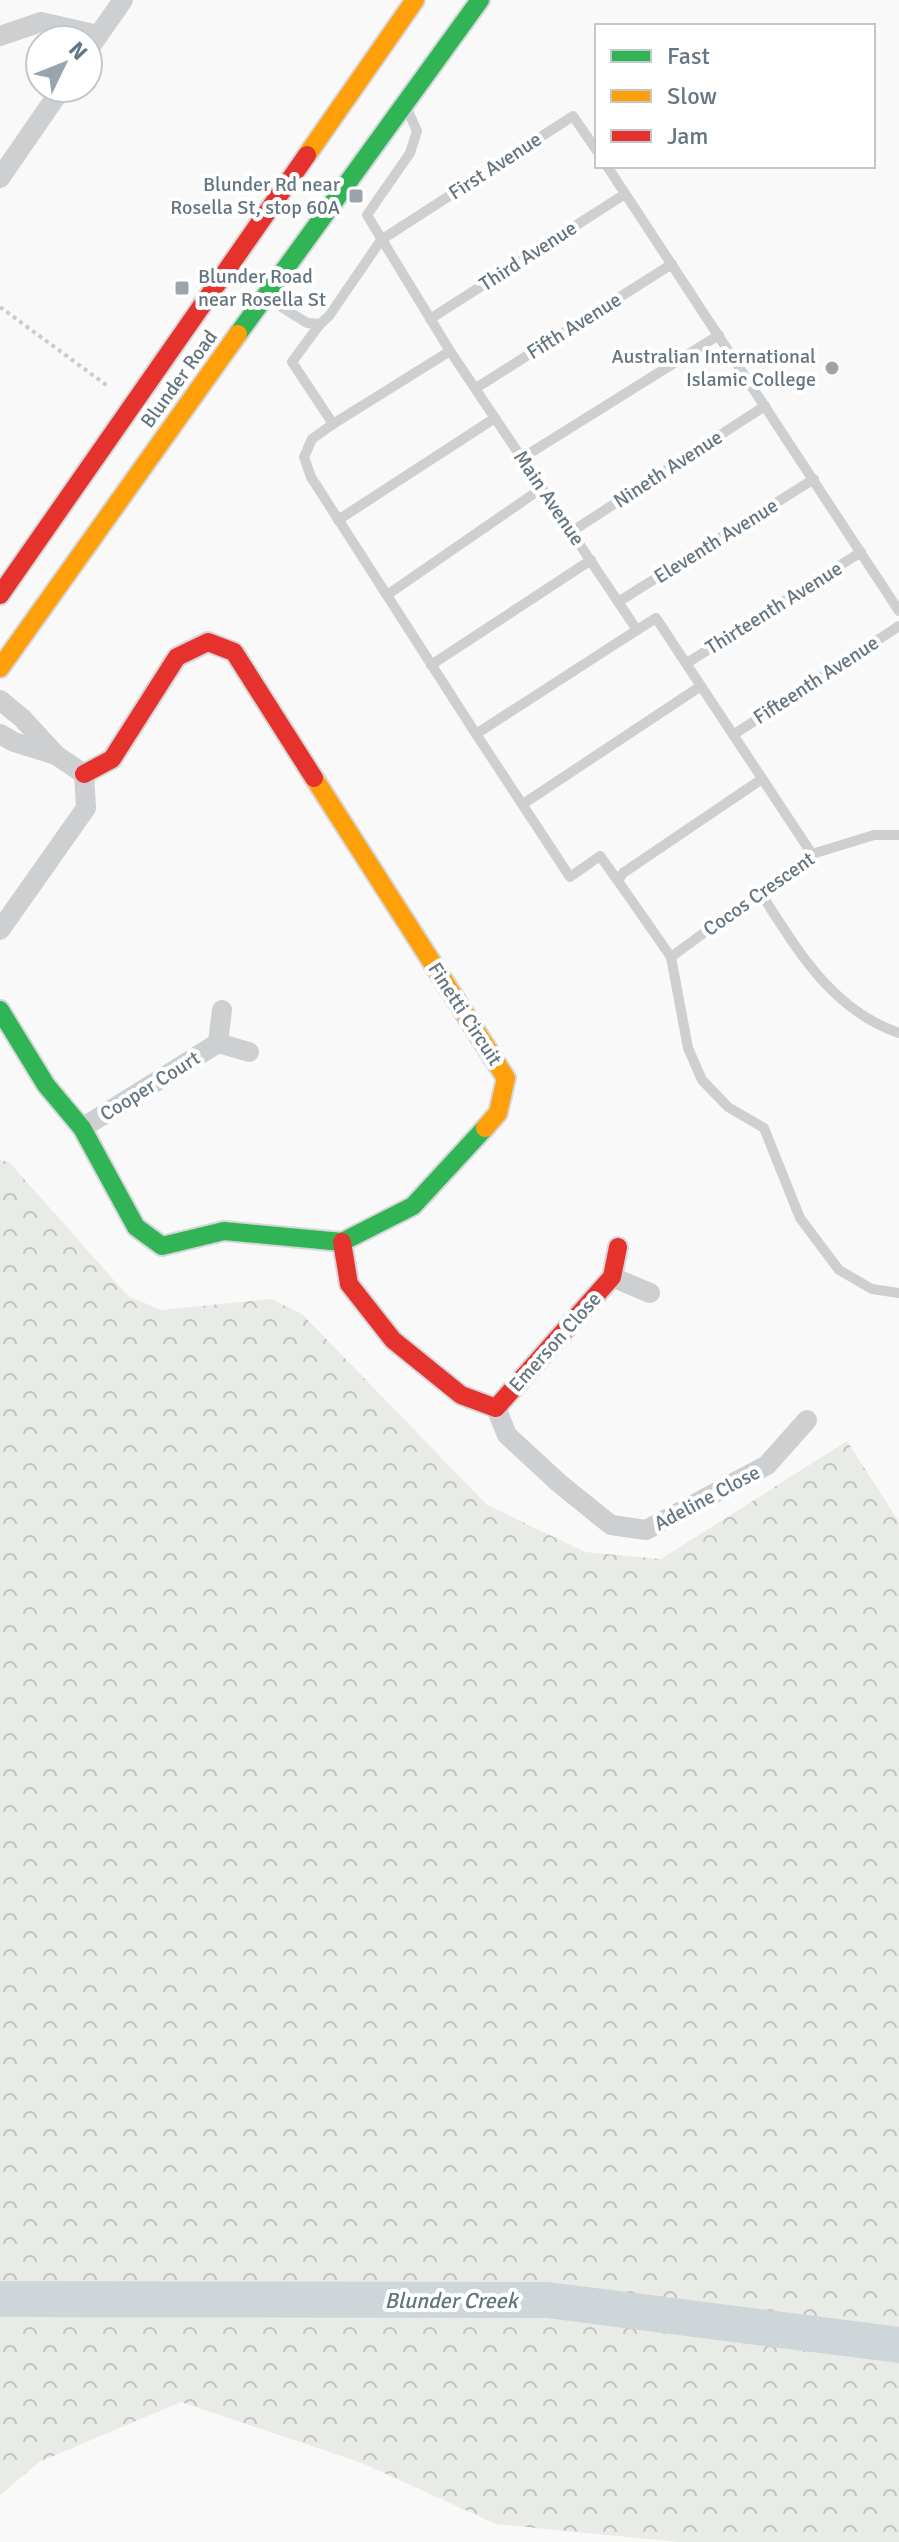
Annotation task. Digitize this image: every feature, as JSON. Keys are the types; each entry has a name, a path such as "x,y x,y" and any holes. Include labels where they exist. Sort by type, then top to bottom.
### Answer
{"street":[{"path":"104,27 123,0"},
{"name":"Blunder Road","path":"0,595 399,9 415,0"},
{"name":"Blunder Road","path":"0,668 480,0"},
{"path":"0,36 24,28"},
{"path":"0,178 51,104"},
{"name":"Finetti Circuit","path":"84,774 112,759 177,657 208,642 234,652 506,1078 498,1113 413,1206 342,1242"},
{"path":"0,700 22,718 56,755 84,774 86,808 0,930"},
{"path":"0,734 14,742 56,755"},
{"path":"0,1010 46,1085 82,1128 136,1227 162,1246 224,1231 342,1242"},
{"name":"Cooper Court","path":"218,1043 222,1010"},
{"name":"Cooper Court","path":"82,1128 218,1043 249,1052"},
{"name":"Emerson Close","path":"342,1242 349,1284 393,1340 461,1395 496,1408 612,1277 618,1247"},
{"name":"Emerson Close","path":"612,1277 650,1293"},
{"name":"Adeline Close","path":"496,1408 507,1435 560,1484 611,1525 646,1530 767,1465 807,1420"}],"lane":[{"name":"Main Avenue","path":"405,103 417,131 410,153 367,215 450,351 637,630"},
{"name":"First Avenue","path":"381,240 573,116 595,148"},
{"path":"608,168 899,611"},
{"name":"Third Avenue","path":"430,319 625,194"},
{"path":"333,424 292,362 329,316 381,240"},
{"name":"Fifth Avenue","path":"476,388 672,264"},
{"path":"265,297 307,323 320,324"},
{"path":"522,458 719,335"},
{"path":"450,351 312,439 304,457 311,477 570,877 600,856 671,957 688,1048 702,1080 728,1107 764,1128 800,1218 839,1270 872,1289 899,1293"},
{"name":"Nineth Avenue","path":"571,532 765,406"},
{"path":"338,520 495,418"},
{"name":"Eleventh Avenue","path":"618,602 814,479"},
{"path":"387,595 542,488"},
{"name":"Thirteenth Avenue","path":"687,663 861,552"},
{"path":"431,665 591,560"},
{"path":"476,734 656,618 812,854"},
{"name":"Fifteenth Avenue","path":"733,735 899,626"},
{"path":"523,804 701,686"},
{"path":"618,881 623,873 762,779"},
{"name":"Cocos Crescent","path":"671,957 812,854 874,835 899,835"},
{"path":"760,892 810,968 838,998 877,1026 899,1033"}],"path":[{"path":"0,307 109,387"}],"green space":[{"path":"0,1160 9,1162 128,1296 161,1310 271,1299 302,1314 487,1505 585,1552 661,1559 847,1441 899,1522 899,2542 679,2542 496,2524 362,2463 181,2402 39,2462 0,2495"}],"waterway":[{"name":"Blunder Creek","path":"0,2299 547,2300 899,2345"}],"traffic: fast":[{"path":"238,334 480,0"},
{"path":"0,1010 46,1085 82,1128 136,1227 162,1246 224,1231 342,1242 413,1206 485,1128"}],"traffic: slow":[{"path":"307,155 415,0"},
{"path":"0,668 238,334"},
{"path":"314,778 506,1078 498,1113 485,1128"}],"traffic: jam":[{"path":"0,595 307,155"},
{"path":"84,774 112,759 177,657 208,642 234,652 314,778"},
{"path":"342,1242 349,1284 393,1340 461,1395 496,1408 612,1277 618,1247"}],"place":[{"name":"Blunder Rd near Rosella St, stop 60A","path":"356,196"},
{"name":"Blunder Road near Rosella St","path":"182,288"},
{"name":"Australian International Islamic College","path":"832,368"}]}
